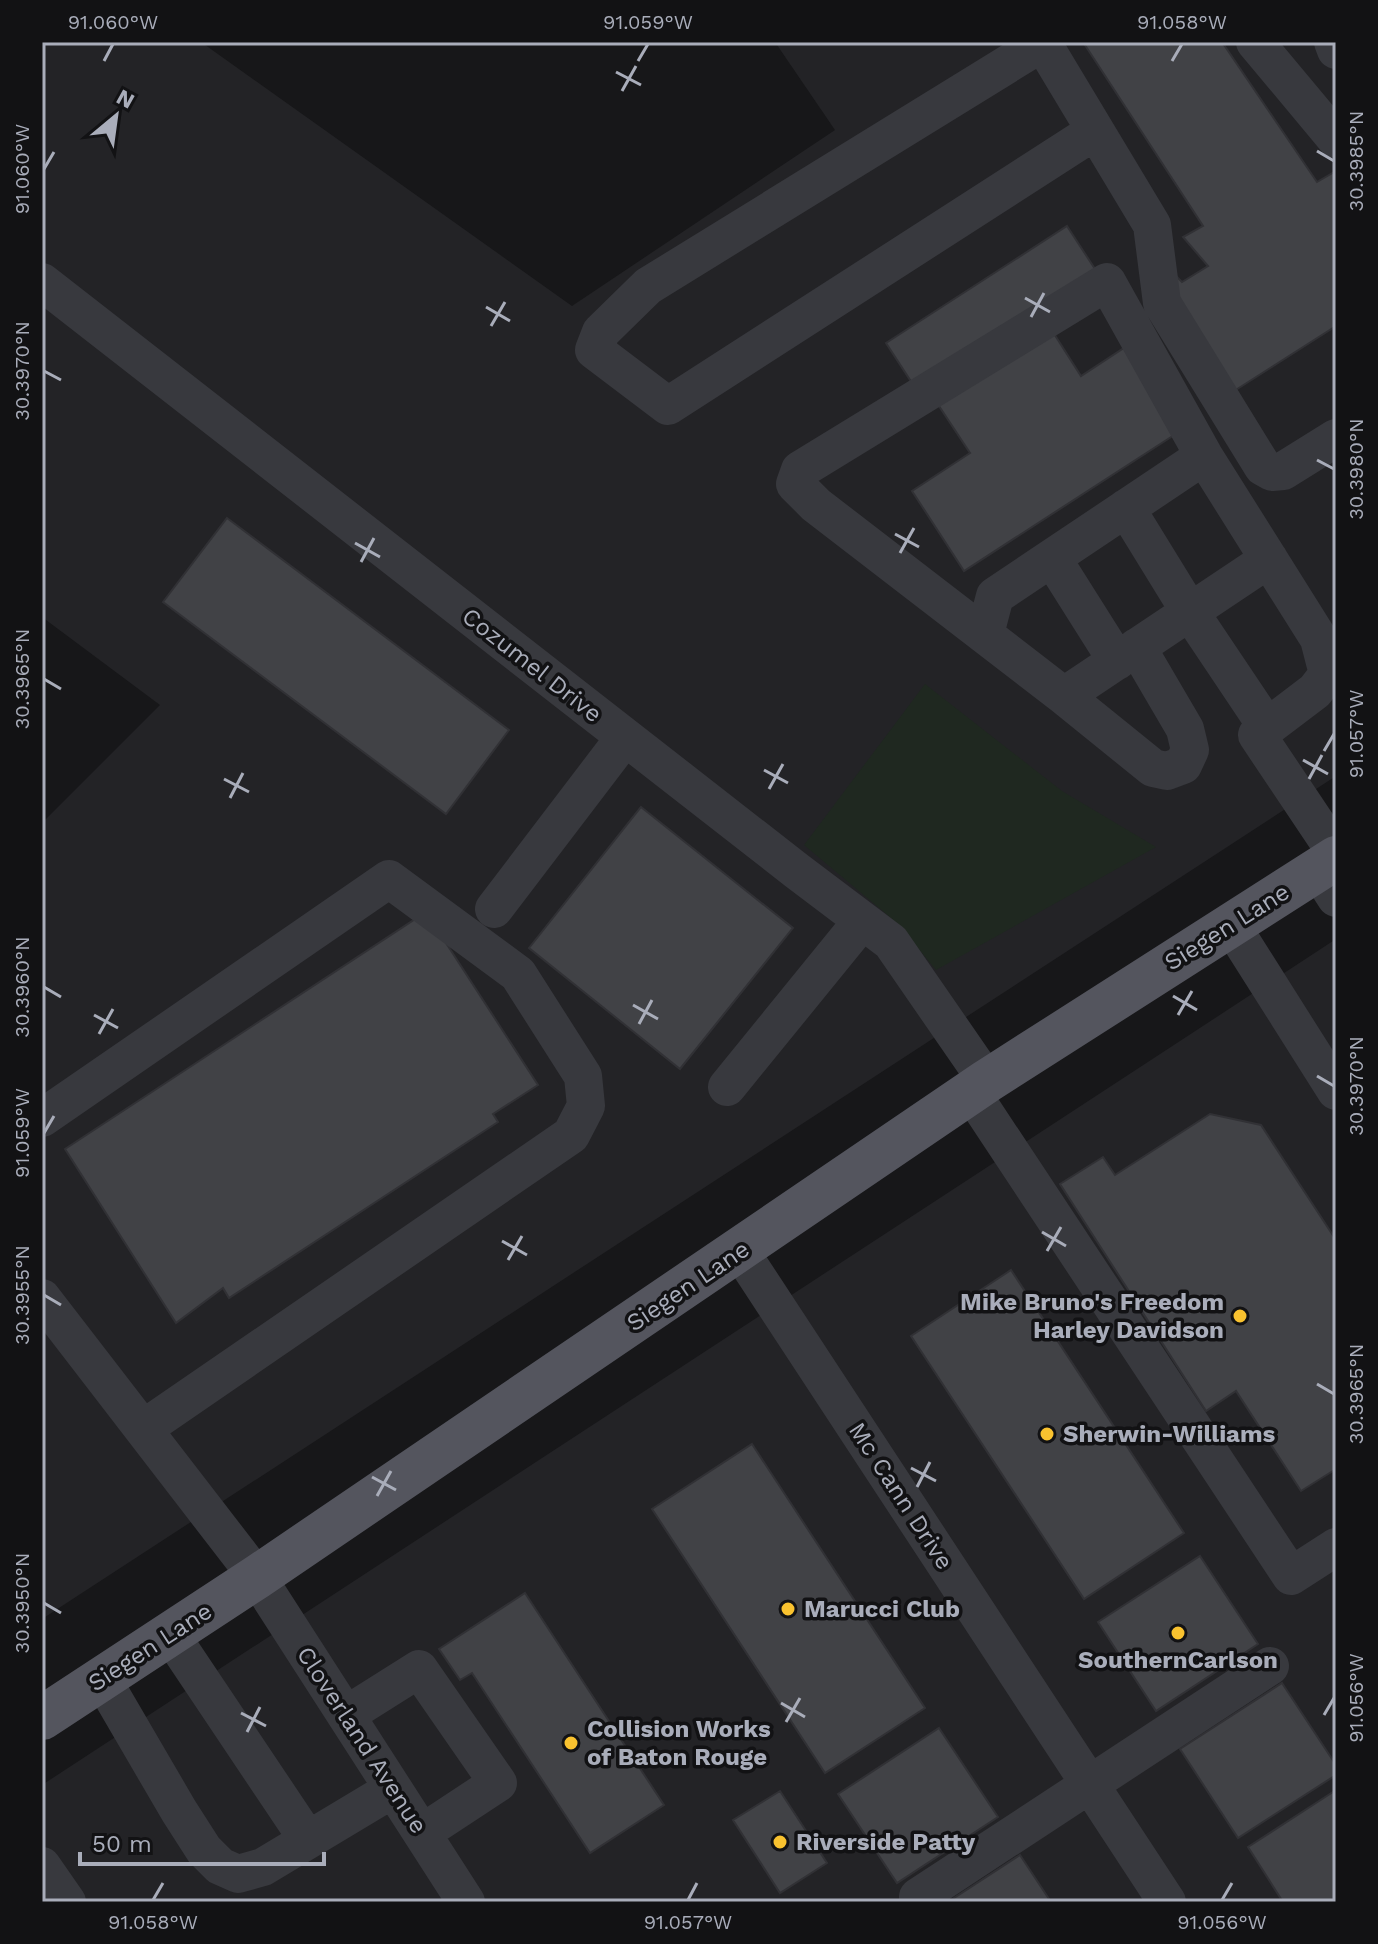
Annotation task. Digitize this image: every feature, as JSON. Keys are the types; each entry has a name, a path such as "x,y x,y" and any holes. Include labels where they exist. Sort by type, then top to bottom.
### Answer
{"main road":[{"name":"Siegen Lane","path":"42,1718 257,1577 979,1087 1231,925 1332,870"}],"street":[{"path":"1095,131 668,406 594,350 601,332 648,286 1042,42 1152,225 1162,303 1263,467 1272,472 1283,471 1336,438"},
{"path":"1255,42 1336,139"},
{"path":"1333,42 1336,50"},
{"name":"Cozumel Drive","path":"42,282 891,942 979,1087 1291,1576 1336,1547"},
{"path":"1052,558 1185,729 1190,750 1183,765 1167,771 1153,768 816,505 795,484 800,470 1107,282 1204,456 1319,639 1328,674 1315,691 1257,735 1332,870"},
{"path":"985,634 995,596 1204,456"},
{"path":"1126,508 1190,612 1267,727"},
{"path":"1064,696 1269,559"},
{"path":"494,909 625,737"},
{"path":"42,1118 389,879 518,974 583,1076 586,1106 571,1135 143,1429"},
{"path":"727,1087 862,921"},
{"path":"1231,925 1336,1091"},
{"name":"Mc Cann Drive","path":"740,1251 1167,1902"},
{"name":"Cloverland Avenue","path":"42,1298 257,1577 466,1902"},
{"path":"170,1634 308,1840"},
{"path":"918,1897 1270,1666"},
{"path":"346,1715 419,1669 498,1783 422,1833"},
{"path":"102,1679 204,1850 220,1866 238,1874 263,1867 393,1789"},
{"path":"42,1866 67,1902"}],"shaded area":[{"path":"42,42 201,42 572,306 835,130 775,42 1336,42 1336,776 42,1619 42,823 160,705 42,617"},
{"path":"925,684 1062,791 1156,847 936,970 897,923 804,845"},
{"path":"1336,939 1336,1902 42,1902 42,1785"}],"building":[{"path":"1083,42 1222,42 1317,182 1336,171 1336,326 1231,393 1160,290 1175,275 1182,282 1208,266 1183,237 1203,226"},
{"path":"1067,226 1095,269 914,386 886,343"},
{"path":"1051,329 1081,376 1130,344 1185,428 964,571 912,491 970,453 937,403"},
{"path":"227,518 509,730 446,814 163,602"},
{"path":"641,807 793,928 680,1069 529,948"},
{"path":"426,912 538,1085 493,1114 498,1122 229,1298 223,1288 176,1323 65,1149"},
{"name":"Mike Bruno's Freedom Harley Davidson","path":"1210,1114 1261,1125 1336,1240 1336,1469 1301,1491 1236,1391 1206,1411 1060,1184 1103,1157 1115,1175"},
{"name":"Sherwin-Williams","path":"1011,1270 1184,1533 1084,1599 911,1336"},
{"name":"Marucci Club","path":"752,1444 925,1708 825,1773 652,1509"},
{"name":"SouthernCarlson","path":"1200,1556 1258,1644 1156,1711 1098,1622"},
{"name":"Collision Works of Baton Rouge","path":"525,1593 664,1805 590,1853 472,1673 460,1680 439,1649"},
{"path":"1282,1683 1336,1765 1336,1775 1238,1838 1180,1749"},
{"path":"939,1728 998,1817 897,1883 838,1794"},
{"path":"1336,1790 1336,1902 1283,1902 1248,1847"},
{"name":"Riverside Patty","path":"780,1791 827,1863 780,1893 733,1820"},
{"path":"1020,1855 1051,1902 948,1902"}],"place":[{"name":"Mike Bruno's Freedom Harley Davidson","path":"1240,1316"},
{"name":"Sherwin-Williams","path":"1047,1434"},
{"name":"Marucci Club","path":"788,1609"},
{"name":"SouthernCarlson","path":"1178,1633"},
{"name":"Collision Works of Baton Rouge","path":"571,1743"},
{"name":"Riverside Patty","path":"780,1842"}]}
